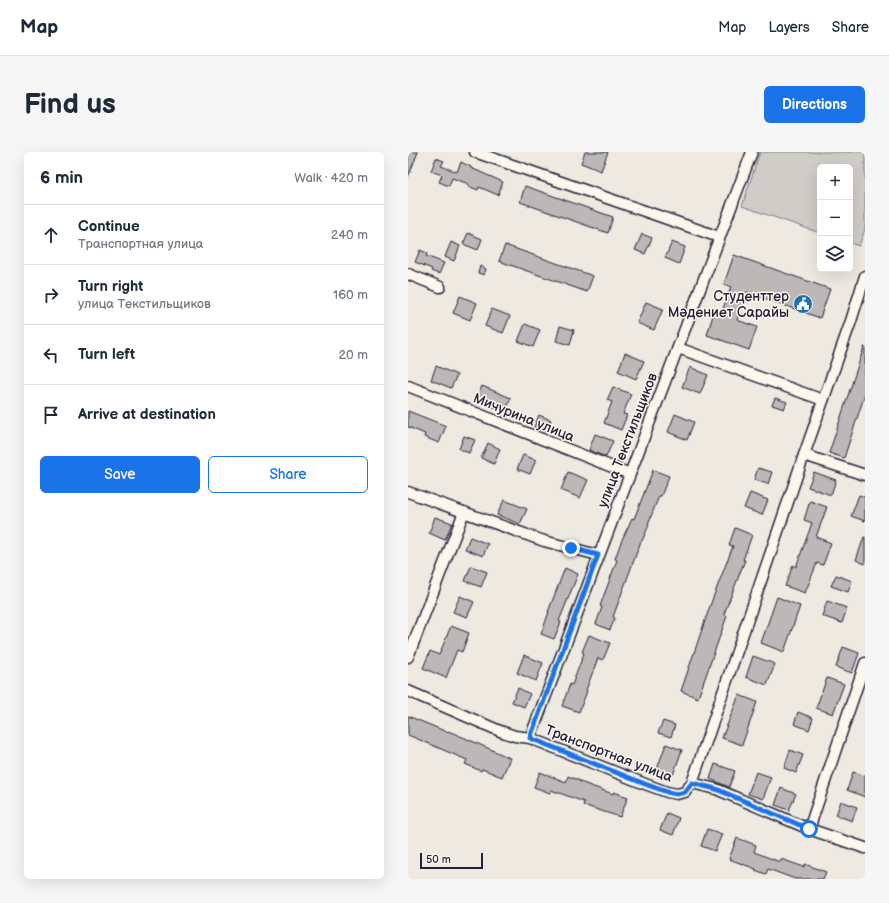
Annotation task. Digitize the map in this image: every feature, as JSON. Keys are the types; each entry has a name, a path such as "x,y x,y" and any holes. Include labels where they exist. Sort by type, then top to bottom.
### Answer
{"street":[{"path":"475,152 720,238"},
{"name":"улица Текстильщиков","path":"530,738 598,555 752,152"},
{"path":"408,274 440,287"},
{"path":"864,281 692,783 716,789 809,829 865,848"},
{"path":"678,348 823,400"},
{"name":"Мичурина улица","path":"408,386 630,474"},
{"path":"804,455 865,475"},
{"path":"408,492 544,541 598,555"},
{"path":"408,657 464,512"},
{"path":"809,829 865,664"},
{"name":"Транспортная улица","path":"408,691 500,731 515,736 530,738 667,792 677,794 685,792 692,783"}],"shaded area":[{"path":"760,152 865,152 865,229 859,246 853,244 853,164 817,164 817,232 742,206"}],"building":[{"path":"408,152 418,152 408,177"},
{"path":"585,152 608,152 601,171 581,163"},
{"path":"436,158 444,161 441,166 457,172 461,162 503,182 498,195 479,187 478,190 468,186 469,184 452,178 449,186 439,182 442,175 431,171"},
{"path":"525,186 613,217 608,233 520,202"},
{"path":"468,233 482,239 478,250 463,244"},
{"path":"642,234 652,238 645,254 635,250"},
{"path":"451,242 460,246 454,261 445,257"},
{"path":"672,242 685,247 679,264 665,258"},
{"path":"505,245 593,276 587,292 499,261"},
{"path":"420,250 427,253 426,256 444,263 439,274 431,271 432,269 415,262"},
{"name":"Студенттер Мәдениет Сарайы","path":"734,255 830,289 820,318 747,292 737,320 757,327 749,350 707,335 714,312 721,314 731,287 724,284"},
{"path":"480,266 486,269 484,275 478,273"},
{"path":"460,296 477,303 470,320 453,313"},
{"path":"646,302 663,309 654,330 637,323"},
{"path":"492,309 510,316 503,333 485,326"},
{"path":"525,324 540,330 533,347 518,341"},
{"path":"560,326 574,330 570,345 556,341"},
{"path":"864,347 865,394 844,458 829,453"},
{"path":"625,353 644,361 636,379 618,371"},
{"path":"436,366 457,375 451,388 431,380"},
{"path":"690,367 708,375 700,394 682,387"},
{"path":"482,386 511,398 505,412 476,400"},
{"path":"613,387 631,394 623,414 627,415 621,430 604,423 612,402 607,400"},
{"path":"775,398 787,402 784,409 772,405"},
{"path":"408,411 446,426 439,443 424,437 425,434 408,427"},
{"path":"675,414 694,422 687,440 668,432"},
{"path":"539,415 551,420 546,432 534,427"},
{"path":"595,434 613,441 606,457 589,450"},
{"path":"464,436 475,440 469,453 459,449"},
{"path":"488,443 500,449 494,464 481,458"},
{"path":"523,455 536,460 530,474 517,469"},
{"path":"758,468 772,472 768,484 754,480"},
{"path":"653,470 669,476 661,496 659,496 648,524 649,525 641,541 613,617 615,618 610,630 596,624 602,607 600,606 617,560 615,559 621,542 632,518 634,519"},
{"path":"568,472 588,480 580,498 561,490"},
{"path":"814,472 836,480 831,495 808,487"},
{"path":"750,493 768,500 762,515 744,508"},
{"path":"859,495 865,497 865,521 851,516"},
{"path":"504,500 527,509 520,524 497,515"},
{"path":"810,501 827,507 816,537 831,543 823,565 817,563 805,593 785,586 793,565 796,567 812,523 804,520"},
{"path":"435,517 452,523 445,540 429,533"},
{"path":"735,528 752,535 743,560 745,560 724,614 727,616 698,698 681,691 711,603 733,546 729,545"},
{"path":"470,537 488,544 483,556 465,549"},
{"path":"865,537 865,564 856,560"},
{"path":"471,566 487,572 481,587 465,581"},
{"path":"565,568 578,574 559,621 561,622 554,639 541,634"},
{"path":"836,575 852,581 848,592 831,586"},
{"path":"460,596 474,602 467,617 453,612"},
{"path":"777,597 800,606 784,652 761,643"},
{"path":"827,601 847,608 842,623 822,616"},
{"path":"451,626 469,633 462,652 457,650 446,678 423,668 430,651 439,655"},
{"path":"589,635 610,643 603,660 598,658 579,712 562,706 570,684 572,685"},
{"path":"843,647 859,653 852,673 836,667"},
{"path":"524,655 543,663 536,681 517,673"},
{"path":"753,656 775,664 767,685 746,677"},
{"path":"827,678 844,684 833,714 816,708"},
{"path":"518,688 530,694 524,707 512,702"},
{"path":"739,695 757,702 742,745 722,738"},
{"path":"798,712 813,718 809,730 794,724"},
{"path":"408,716 465,738 510,758 502,777 482,769 481,771 465,764 467,760 408,735"},
{"path":"663,721 675,725 671,737 658,733"},
{"path":"666,744 682,750 673,775 657,769"},
{"path":"790,750 803,755 796,773 784,768"},
{"path":"715,764 735,771 729,787 710,779"},
{"path":"540,772 566,782 568,776 613,794 614,792 628,797 620,817 583,805 584,802 551,790 550,793 534,787"},
{"path":"756,772 771,777 763,799 748,794"},
{"path":"853,772 865,776 865,797 847,790"},
{"path":"781,788 796,794 789,810 775,805"},
{"path":"841,801 857,807 852,821 836,815"},
{"path":"667,813 679,818 673,835 660,830"},
{"path":"707,829 722,834 715,851 701,846"},
{"path":"737,838 756,845 754,852 780,862 781,859 804,867 805,864 826,872 823,879 795,879 768,869 766,874 729,859"}],"place":[{"name":"Студенттер Мәдениет Сарайы","path":"803,304"}],"route":[{"path":"571,548 598,555 530,738 667,792 677,794 685,792 692,783 716,789 809,829"}]}
